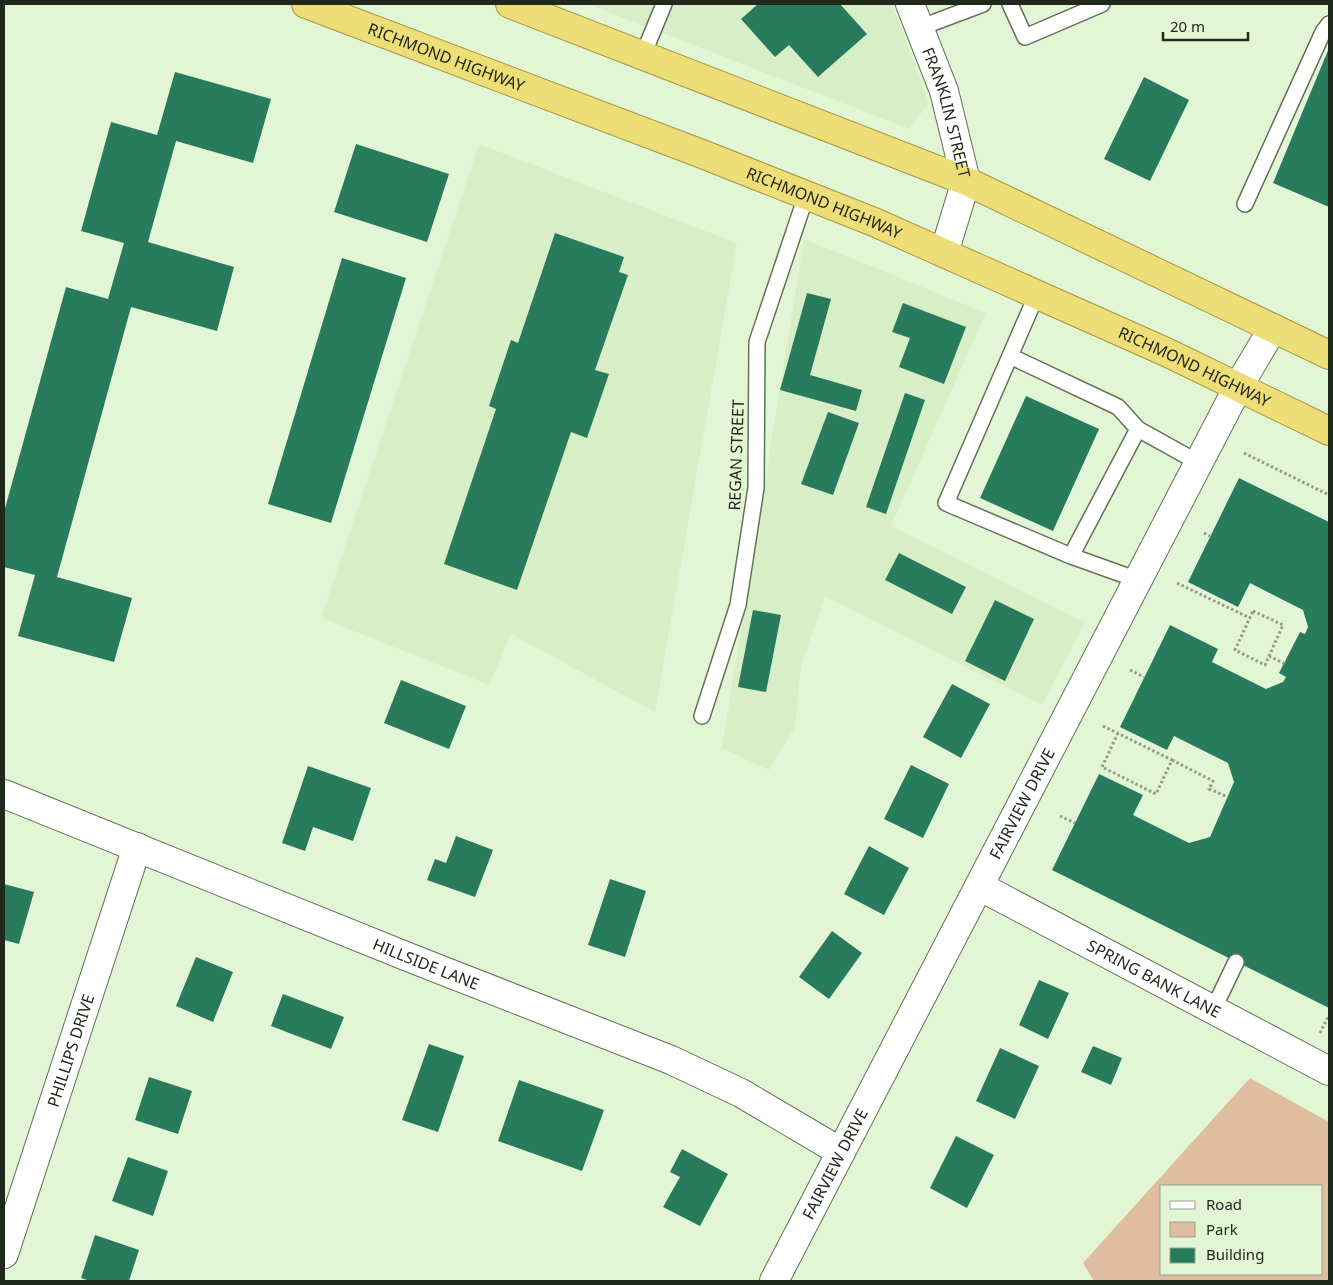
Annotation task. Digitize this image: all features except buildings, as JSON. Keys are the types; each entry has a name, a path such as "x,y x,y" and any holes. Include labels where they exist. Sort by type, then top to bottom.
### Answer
{"highway":[{"name":"RICHMOND HIGHWAY","path":"306,4 697,152 874,222 1166,352 1329,431"},
{"path":"510,4 966,181 1329,355"}],"street":[{"name":"FRANKLIN STREET","path":"914,16 944,91 966,181 944,253"},
{"name":"FAIRVIEW DRIVE","path":"774,1281 1238,387 1273,328"},
{"name":"HILLSIDE LANE","path":"4,794 413,959 671,1060 741,1093 841,1152"},
{"name":"PHILLIPS DRIVE","path":"4,1254 137,847"},
{"name":"SPRING BANK LANE","path":"979,886 1329,1071"}],"lane":[{"path":"643,55 664,4"},
{"path":"914,16 983,4"},
{"path":"1010,4 1025,38 1102,4"},
{"path":"1244,204 1323,32 1329,24"},
{"name":"REGAN STREET","path":"702,716 738,605 756,488 757,342 806,196"},
{"path":"1038,294 946,503 1070,556 1138,580"},
{"path":"1010,356 1118,407 1138,429 1199,463"},
{"path":"1070,556 1138,429"},
{"path":"1214,1010 1236,962"}],"path":[{"path":"1244,453 1329,495"},
{"path":"1204,533 1210,536"},
{"path":"1178,583 1250,618"},
{"path":"1253,611 1284,625 1269,656 1265,665 1235,650 1253,611"},
{"path":"1269,656 1285,664"},
{"path":"1130,670 1144,677"},
{"path":"1103,726 1213,781 1209,789 1228,797"},
{"path":"1118,733 1102,767 1156,794 1172,760"},
{"path":"1060,816 1075,823"},
{"path":"1320,1033 1329,1015"}],"shaded area":[{"path":"588,4 892,4 929,103 909,129"},
{"path":"479,144 737,243 655,712 511,634 489,685 321,618"},
{"path":"804,239 986,313 891,526 1085,622 1042,705 825,597 801,665 795,727 769,770 722,748"}],"green space":[{"path":"1250,1078 1329,1122 1329,1281 1094,1281 1083,1263"}]}
